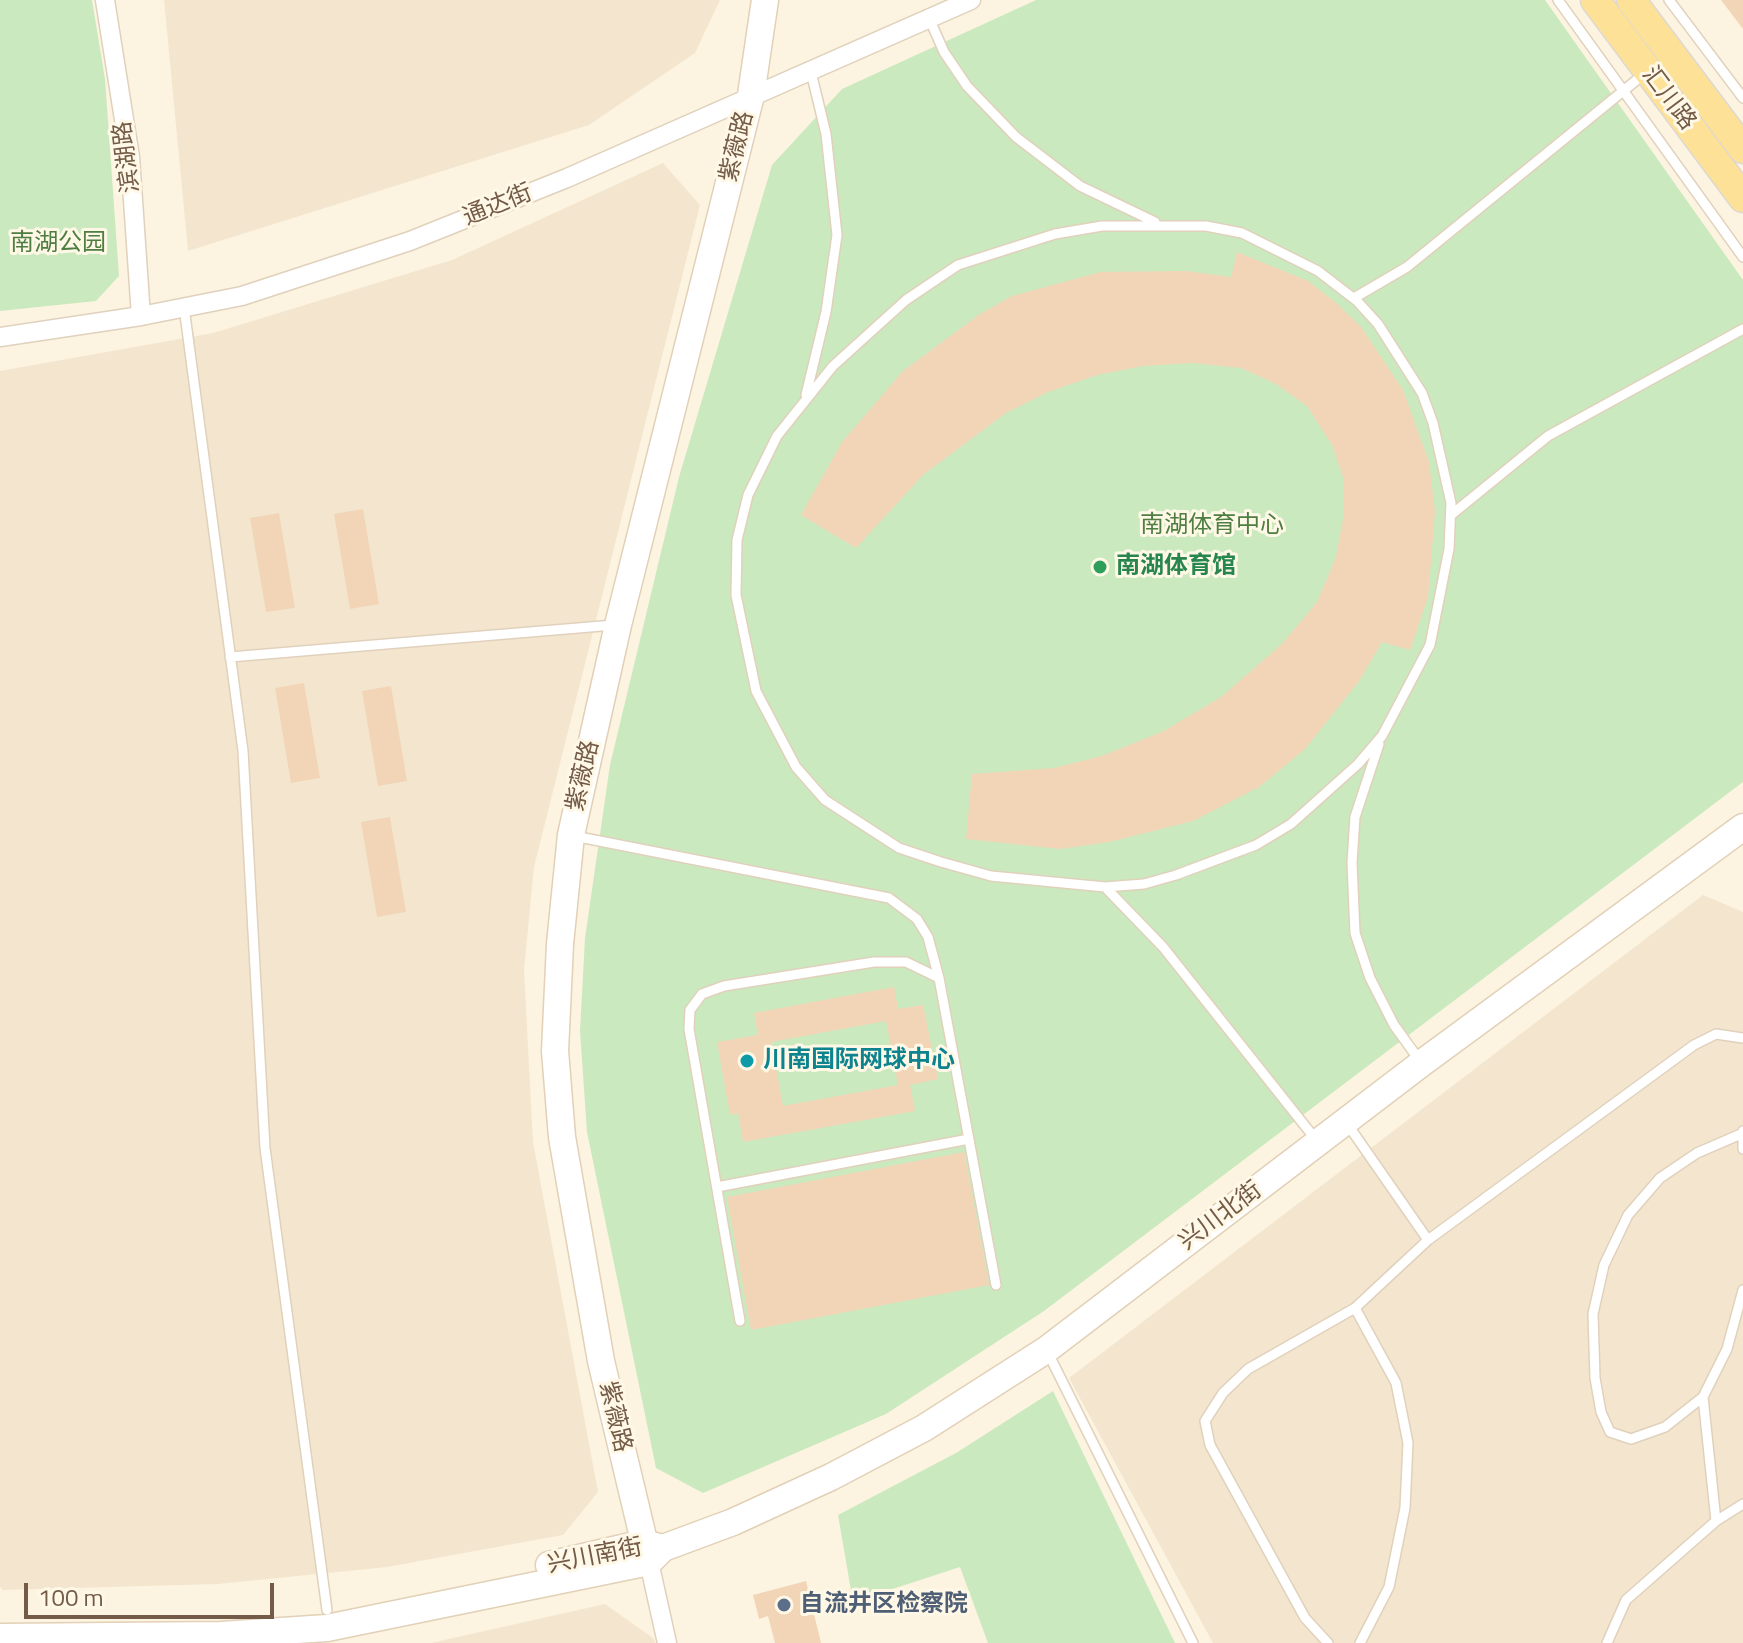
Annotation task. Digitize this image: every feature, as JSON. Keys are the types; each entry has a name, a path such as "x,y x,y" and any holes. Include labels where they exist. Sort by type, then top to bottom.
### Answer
{"main road":[{"name":"汇川路","path":"1595,0 1743,198"},
{"name":"汇川路","path":"1631,0 1743,149"}],"street":[{"name":"滨湖路","path":"105,0 130,157 141,316"},
{"name":"紫薇路","path":"652,1551 601,1361 562,1137 555,1051 560,944 571,835 618,625 751,95 765,0"},
{"name":"通达街","path":"0,337 141,316 242,296 410,241 567,178 810,68 971,0"},
{"name":"兴川北街","path":"652,1551 733,1522 831,1477 924,1428 1046,1350 1422,1063 1743,827"},
{"name":"兴川南街","path":"0,1622 227,1619 327,1610 652,1551"},
{"name":"兴川南街","path":"0,1637 221,1635 327,1628 652,1551"},
{"path":"652,1551 667,1643"}],"lane":[{"path":"1558,0 1743,257"},
{"path":"1669,0 1743,98"},
{"path":"929,18 944,52 967,86 1016,137 1080,186 1158,224"},
{"path":"806,396 826,312 837,235 826,134 810,68"},
{"path":"1354,298 1407,267 1647,71"},
{"path":"1382,736 1330,790 1291,824 1256,845 1144,884 1105,887 991,876 899,848 825,800 796,767 756,691 736,595 737,540 748,495 777,436 806,396 875,326 906,300 958,265 1055,234 1102,226 1206,226 1242,233 1318,271 1354,298 1378,324 1422,393 1445,468 1451,515 1449,549 1430,645 1382,736 1355,817 1352,863 1355,933 1370,978 1394,1025 1422,1063"},
{"path":"184,307 243,751 265,1148 327,1610"},
{"path":"1451,515 1548,436 1743,329"},
{"path":"230,657 618,625"},
{"path":"571,835 889,898 917,919 928,937 939,978 996,1285"},
{"path":"1105,887 1163,947 1318,1142"},
{"path":"740,1321 689,1029 690,1010 702,994 724,986 874,962 906,962 939,978"},
{"path":"1328,1643 1298,1605 1210,1445 1205,1421 1223,1393 1248,1369 1355,1308 1428,1240 1694,1045 1716,1034 1743,1038"},
{"path":"1346,1122 1428,1240"},
{"path":"1743,1149 1742,1133 1697,1153 1660,1178 1628,1215 1604,1265 1593,1314 1595,1378 1601,1412 1610,1432 1631,1439 1665,1427 1703,1397 1727,1349 1743,1290"},
{"path":"717,1187 969,1139"},
{"path":"1355,1308 1396,1383 1408,1443 1405,1508 1389,1587 1360,1643"},
{"path":"1046,1350 1193,1643"},
{"path":"1703,1397 1716,1521"},
{"path":"1607,1643 1626,1600 1716,1521 1743,1504"}],"shaded area":[{"path":"164,0 720,0 695,53 589,125 188,251"},
{"path":"663,163 700,205 534,867 524,970 533,1142 598,1492 563,1535 387,1567 218,1584 3,1590 0,1587 0,371 213,333 452,260"},
{"path":"1703,895 1743,912 1743,1643 1213,1643 1069,1378"},
{"path":"605,1604 653,1638 655,1643 431,1643"}],"green space":[{"name":"南湖公园","path":"0,0 92,0 105,79 119,276 96,301 0,311"},
{"name":"南湖体育中心","path":"1036,0 1545,0 1743,280 1743,782 1044,1311 886,1414 703,1493 656,1468 587,1132 580,1031 585,938 610,765 679,477 772,165 842,89"},
{"path":"1053,1391 1175,1643 988,1643 960,1567 853,1602 838,1515 956,1453"}],"building":[{"path":"1721,0 1743,0 1743,29"},
{"path":"1237,252 1308,281 1335,302 1361,327 1403,390 1429,462 1435,512 1428,597 1410,650 1382,642 1359,681 1305,749 1259,787 1193,821 1109,842 1060,849 966,839 972,774 1054,768 1102,756 1164,731 1221,697 1282,644 1317,602 1336,557 1343,519 1343,477 1332,445 1307,406 1276,384 1241,368 1192,363 1143,366 1097,375 1048,392 1006,413 924,474 856,548 801,515 842,442 903,371 980,314 1012,296 1101,272 1186,271 1231,277"},
{"path":"363,509 379,604 350,609 334,514"},
{"path":"279,513 295,608 266,612 250,518"},
{"path":"304,683 320,778 291,783 275,688"},
{"path":"391,686 407,781 378,786 362,691"},
{"path":"390,817 406,912 377,917 361,822"},
{"name":"川南国际网球中心","path":"894,987 898,1009 923,1005 938,1079 910,1085 915,1111 743,1142 738,1113 730,1115 717,1042 758,1035 754,1013","holes":["886,1021 898,1085 783,1106 771,1042"]},
{"path":"964,1152 989,1285 751,1330 727,1197"},
{"name":"自流井区检察院","path":"806,1581 821,1643 775,1643 768,1616 759,1619 753,1595"}],"place":[{"name":"南湖体育馆","path":"1100,567"},
{"name":"川南国际网球中心","path":"747,1061"},
{"name":"自流井区检察院","path":"784,1605"}]}
